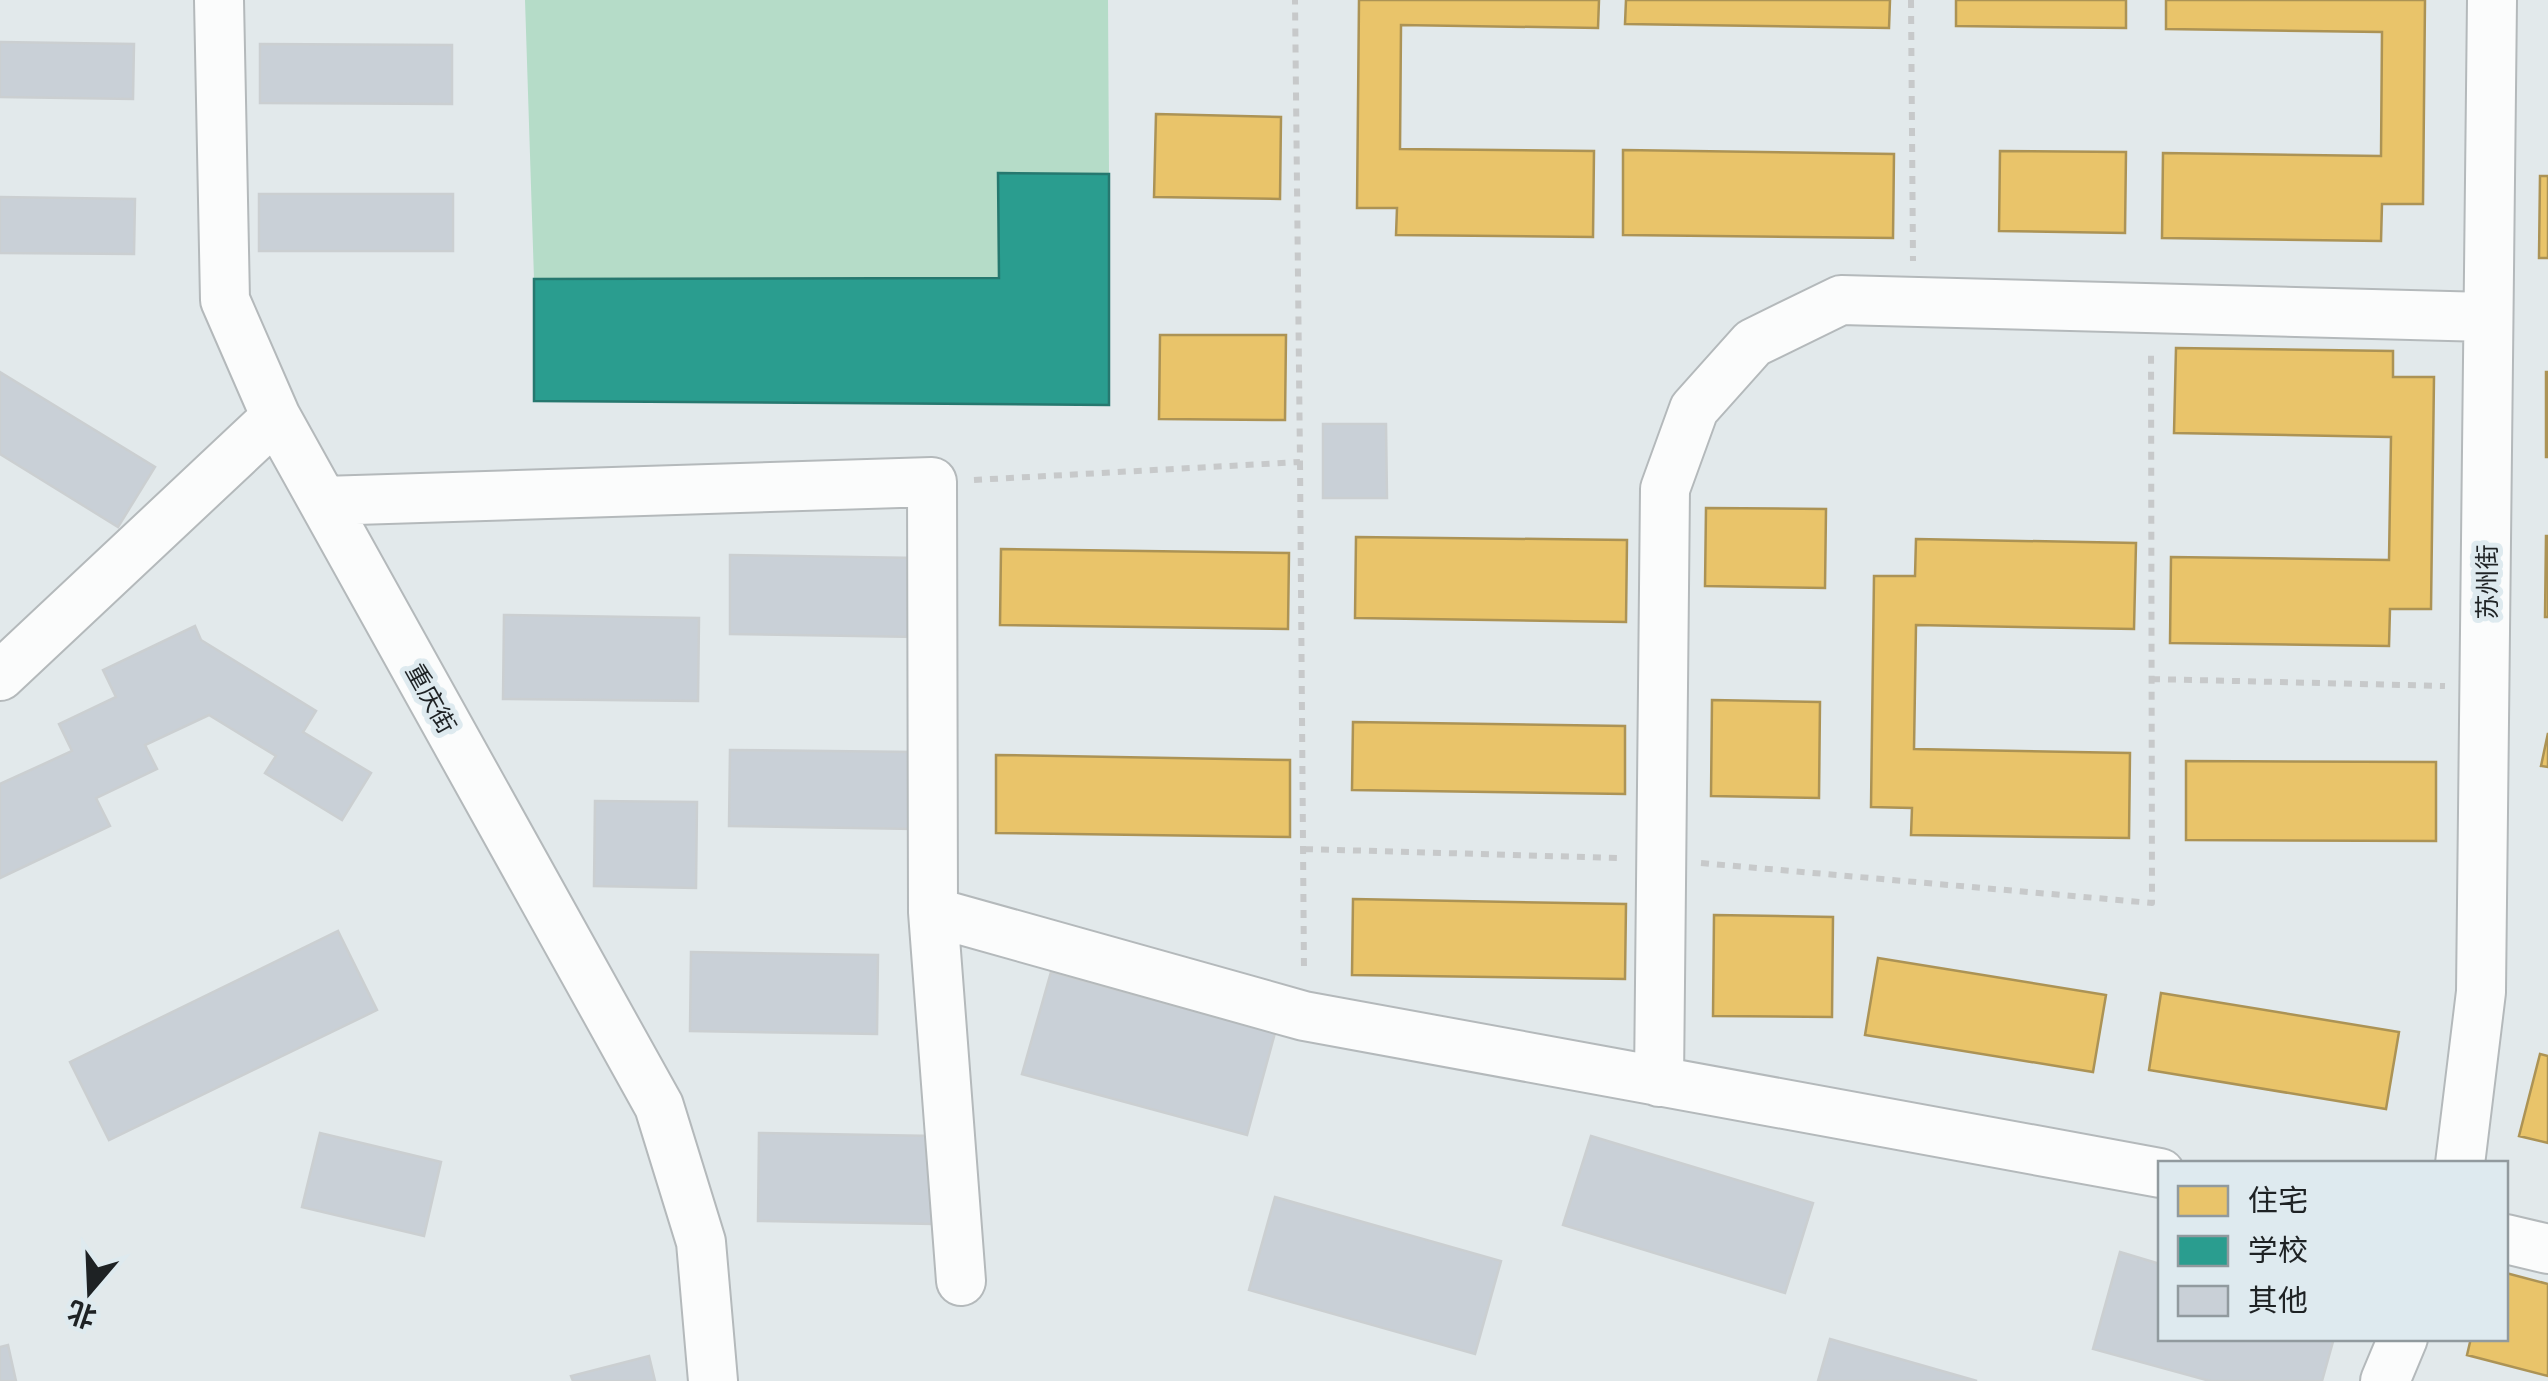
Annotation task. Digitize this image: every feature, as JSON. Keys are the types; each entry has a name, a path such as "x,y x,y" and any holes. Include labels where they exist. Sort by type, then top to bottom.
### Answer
{"street":[{"name":"重庆街","path":"218,0 225,300 276,417 659,1106 701,1242 713,1381"},
{"name":"苏州街","path":"2460,1161 2481,992 2492,0"},
{"path":"1659,1082 1665,489 1694,409 1752,343 1841,300 2487,317"},
{"path":"0,676 276,417"},
{"path":"323,500 932,482 933,912 961,1281"},
{"path":"933,912 1304,1016 2158,1173"},
{"path":"2508,1239 2548,1249"},
{"path":"2385,1381 2402,1341"}],"path":[{"path":"1295,0 1304,1016"},
{"path":"1911,0 1913,302"},
{"path":"1305,850 1662,860 2152,903 2151,308"},
{"path":"932,482 1300,462"},
{"path":"2152,679 2486,686"}],"green space":[{"path":"525,0 1108,0 1109,174 998,174 999,278 534,279"}],"building: 住宅":[{"path":"1359,0 1599,0 1598,28 1401,25 1400,149 1594,151 1593,237 1396,235 1397,208 1357,208"},
{"path":"1626,0 1890,0 1889,28 1625,24"},
{"path":"1956,0 2126,0 2126,28 1956,26"},
{"path":"2166,0 2425,0 2423,204 2382,204 2381,241 2162,238 2163,153 2381,156 2382,32 2166,29"},
{"path":"1156,114 1281,117 1280,199 1154,197"},
{"path":"1623,150 1894,154 1893,238 1623,235"},
{"path":"2000,151 2126,152 2125,233 1999,231"},
{"path":"2540,176 2548,176 2548,258 2539,258"},
{"path":"1160,335 1286,335 1285,420 1159,419"},
{"path":"2176,348 2393,351 2393,377 2434,377 2431,609 2390,609 2389,646 2170,643 2171,557 2389,560 2391,437 2174,433"},
{"path":"2548,372 2548,457 2546,457"},
{"path":"1706,508 1826,509 1825,588 1705,586"},
{"path":"2548,536 2548,617 2545,617"},
{"path":"1356,537 1627,540 1626,622 1355,618"},
{"path":"1916,539 2136,543 2134,629 1916,625 1914,749 2130,753 2129,838 1911,835 1912,808 1871,807 1874,576 1915,576"},
{"path":"1001,549 1289,553 1288,629 1000,625"},
{"path":"1712,700 1820,702 1819,798 1711,796"},
{"path":"1353,722 1625,726 1625,794 1352,790"},
{"path":"2548,733 2548,767 2541,766"},
{"path":"996,755 1290,760 1290,837 996,833"},
{"path":"2186,761 2436,762 2436,841 2186,840"},
{"path":"1353,899 1626,904 1625,979 1352,975"},
{"path":"1714,915 1833,917 1832,1017 1713,1016"},
{"path":"1878,958 2106,995 2093,1072 1865,1035"},
{"path":"2161,993 2399,1032 2386,1109 2149,1070"},
{"path":"2540,1054 2548,1056 2548,1143 2519,1136"},
{"path":"2508,1274 2548,1284 2548,1376 2467,1355 2470,1341 2508,1341"}],"building: 学校":[{"path":"998,173 1109,174 1109,405 534,401 534,279 999,278"}],"building: 其他":[{"path":"0,42 134,44 133,99 0,97"},
{"path":"260,44 452,45 452,104 260,103"},
{"path":"259,194 453,194 453,251 259,251"},
{"path":"0,197 135,199 134,254 0,253"},
{"path":"0,372 155,467 118,527 0,454"},
{"path":"1323,424 1386,424 1387,498 1323,498"},
{"path":"730,555 918,558 918,637 730,634"},
{"path":"504,615 699,618 698,701 503,699"},
{"path":"195,626 201,640 316,711 303,732 371,773 342,820 265,773 276,756 209,715 145,745 157,769 96,798 110,826 0,878 0,784 72,751 59,724 116,697 103,670"},
{"path":"730,750 915,752 914,829 729,826"},
{"path":"595,801 697,802 696,888 594,886"},
{"path":"338,931 377,1010 109,1140 70,1062"},
{"path":"691,952 878,955 877,1034 690,1031"},
{"path":"1051,972 1275,1033 1247,1135 1022,1074"},
{"path":"320,1133 441,1162 424,1236 302,1207"},
{"path":"759,1133 935,1136 934,1224 758,1221"},
{"path":"1591,1136 1813,1203 1785,1293 1563,1225"},
{"path":"1275,1197 1501,1261 1475,1354 1249,1290"},
{"path":"2120,1252 2158,1263 2158,1341 2333,1341 2322,1381 2210,1381 2093,1349"},
{"path":"1830,1339 1977,1381 1818,1381"},
{"path":"8,1345 16,1381 0,1381 0,1347"},
{"path":"649,1356 655,1381 573,1381 571,1376"}]}
